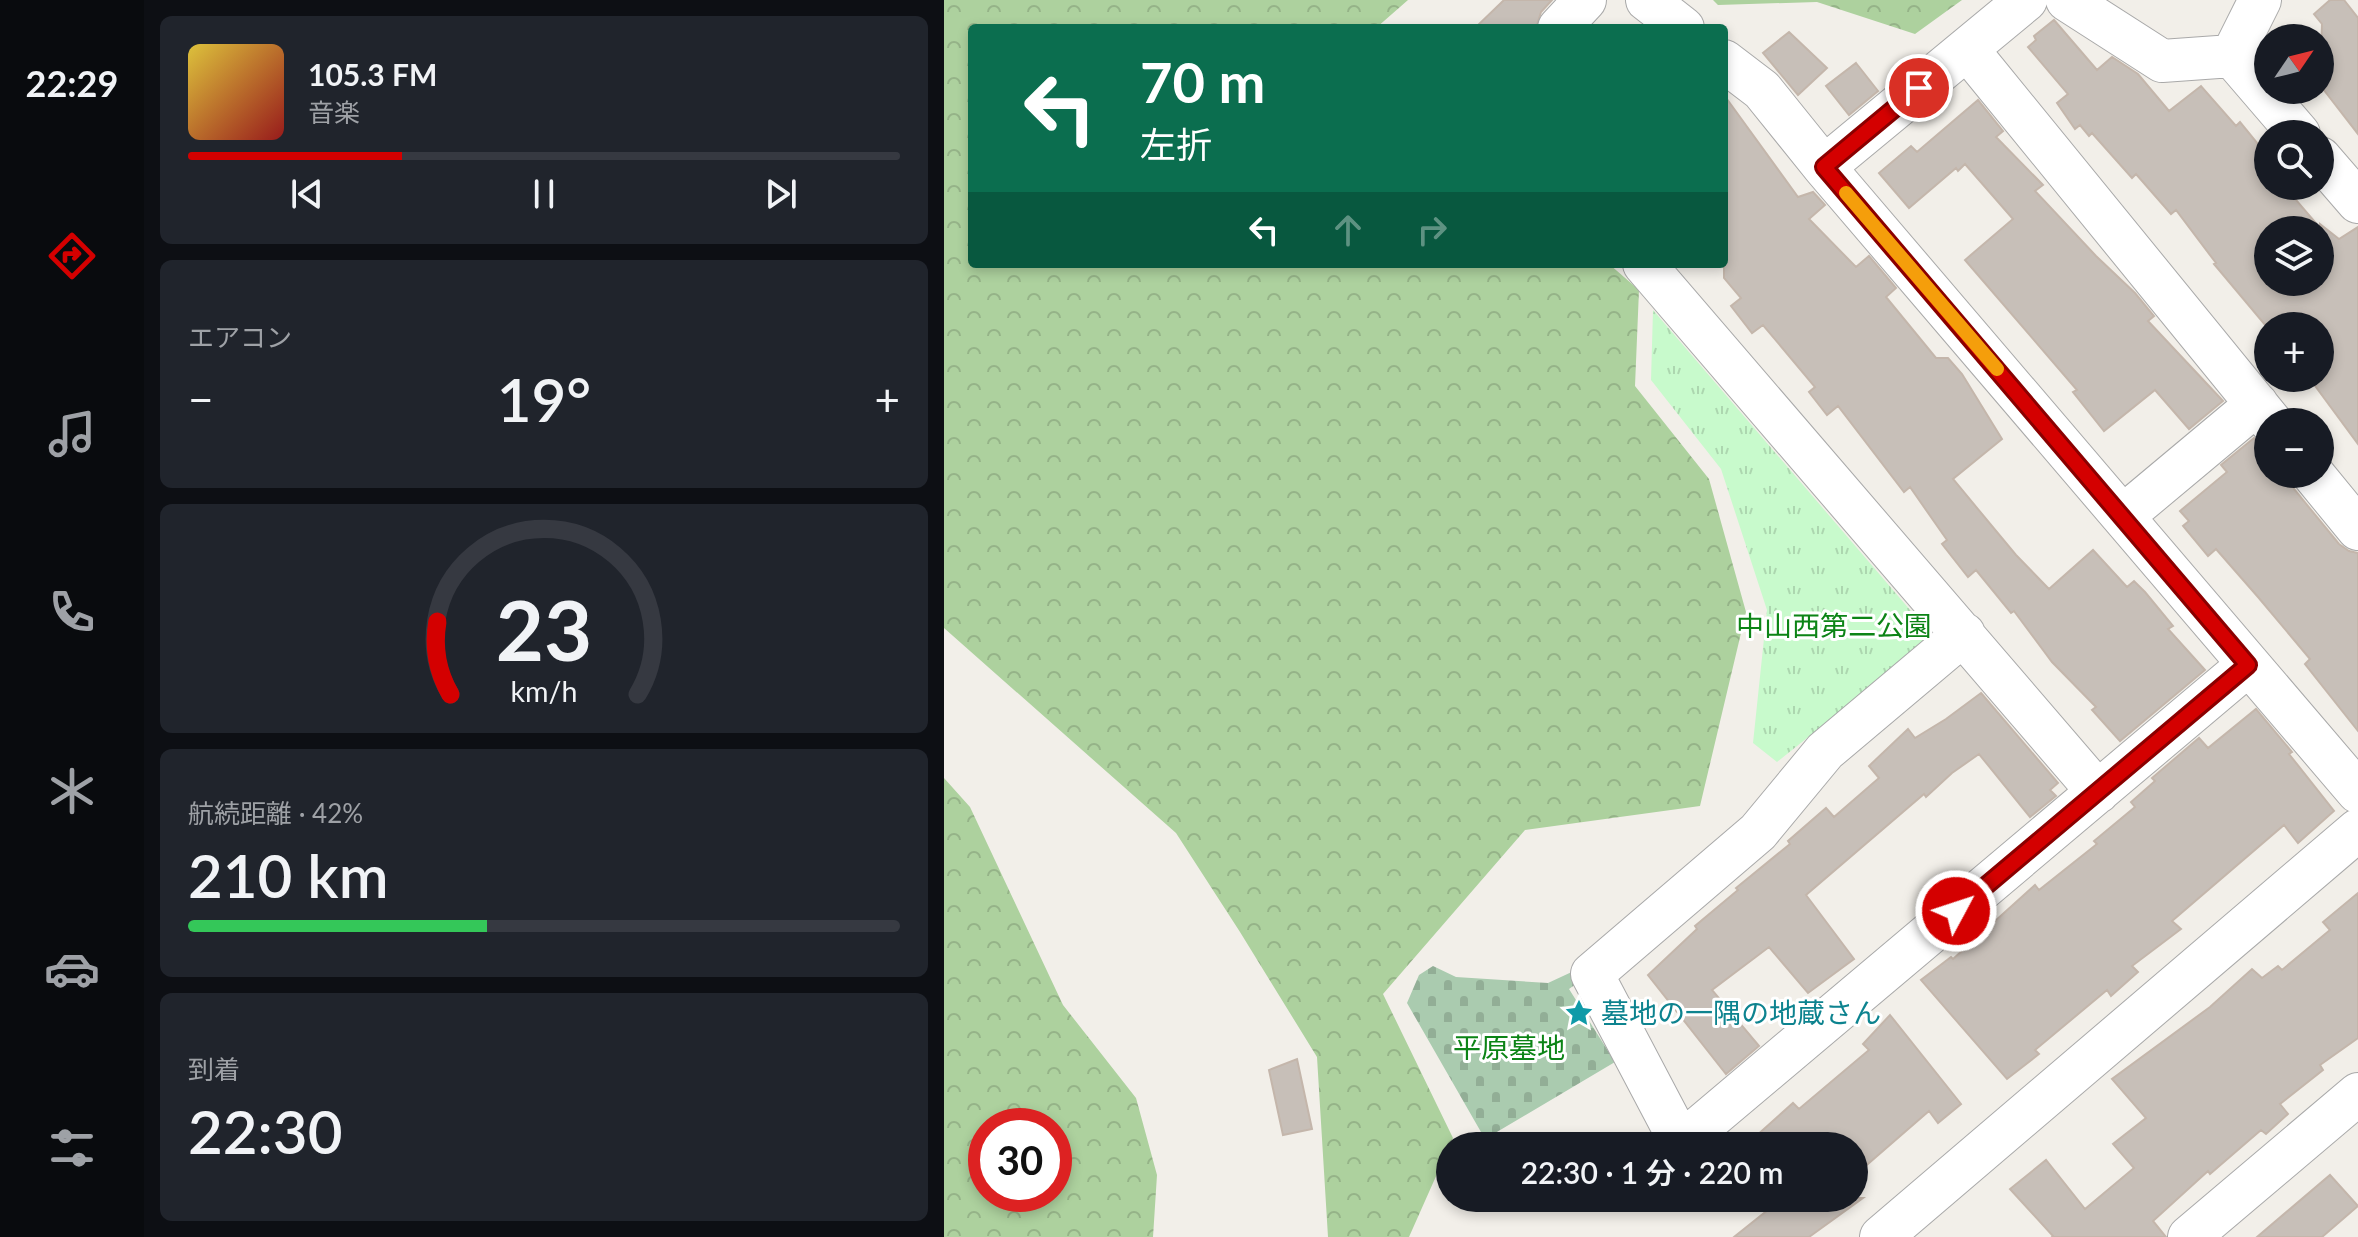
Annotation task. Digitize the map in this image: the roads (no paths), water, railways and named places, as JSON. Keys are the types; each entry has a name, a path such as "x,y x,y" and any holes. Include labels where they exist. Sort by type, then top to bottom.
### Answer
{"street":[{"path":"1563,24 1585,0"},
{"path":"1647,0 1678,24"},
{"path":"1824,167 2026,0"},
{"path":"2067,0 2162,61 2232,56"},
{"path":"2232,56 2260,0"},
{"path":"1967,49 2260,408"},
{"path":"2232,56 2287,120"},
{"path":"1728,64 1762,90 1824,167 2358,792"},
{"path":"2334,174 2358,202"},
{"path":"1647,268 2098,792"},
{"path":"2123,516 2254,420"},
{"path":"2324,488 2358,529"},
{"path":"1964,634 1825,751 1758,832 1592,974 1681,1143 2248,665"},
{"path":"1887,1235 2358,830"},
{"path":"2189,1237 2358,1094"}],"place":[{"name":"墓地の一隅の地蔵さん","path":"1579,1013"}],"park label":[{"name":"中山西第二公園","path":"1834,626"},
{"name":"平原墓地","path":"1509,1048"}]}
